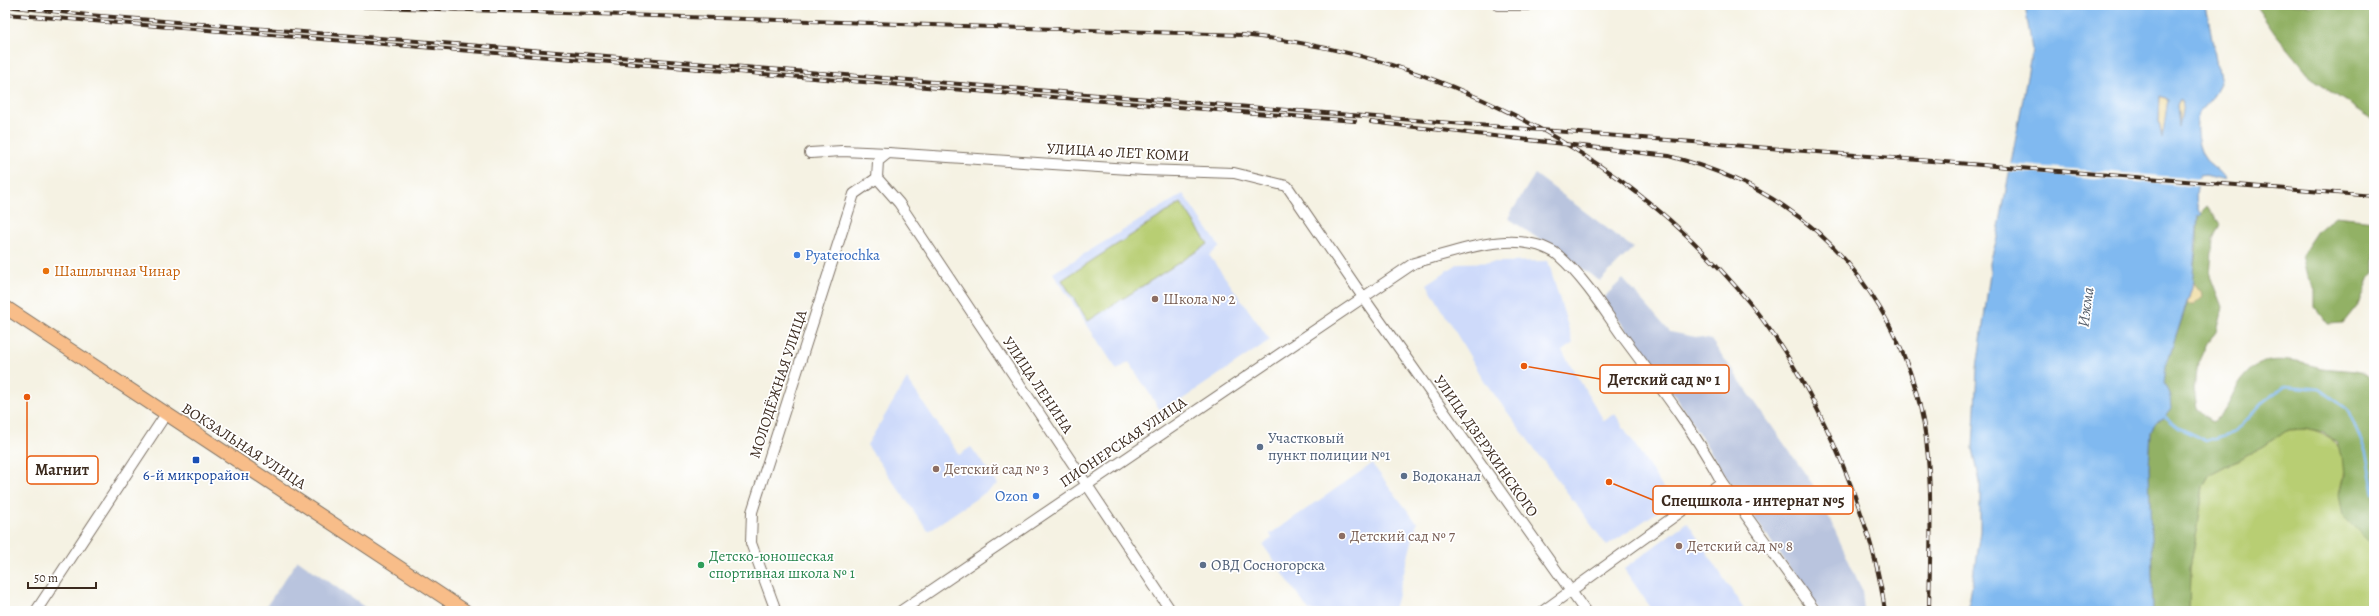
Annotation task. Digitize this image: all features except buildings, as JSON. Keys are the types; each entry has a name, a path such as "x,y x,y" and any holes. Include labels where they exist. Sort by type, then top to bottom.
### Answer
{"main road":[{"name":"ВОКЗАЛЬНАЯ УЛИЦА","path":"5,307 465,611"}],"street":[{"path":"1498,5 1528,5"},
{"name":"УЛИЦА 40 ЛЕТ КОМИ","path":"810,153 842,151 888,153 1144,170 1234,173 1287,186 1363,297"},
{"path":"877,178 878,161 888,153"},
{"name":"УЛИЦА ЛЕНИНА","path":"877,178 899,203 1171,611"},
{"name":"МОЛОДЁЖНАЯ УЛИЦА","path":"776,611 751,543 752,512 854,194 877,178"},
{"name":"ПИОНЕРСКАЯ УЛИЦА","path":"900,611 1414,262 1478,246 1507,243 1532,244 1559,256 1587,288 1666,395 1711,461 1722,482 1815,611"},
{"name":"УЛИЦА ДЗЕРЖИНСКОГО","path":"1363,297 1585,611"},
{"path":"36,611 166,414"},
{"path":"1544,611 1722,482"}],"shaded area":[{"path":"1535,174 1633,248 1600,281 1508,218"},
{"name":"Школа № 2","path":"1183,194 1220,247 1209,255 1270,340 1162,413 1129,362 1117,370 1053,273"},
{"path":"1548,261 1573,343 1562,351 1604,421 1615,414 1672,502 1607,546 1485,382 1427,284 1459,263"},
{"path":"1623,279 1670,332 1711,340 1816,489 1862,590 1864,611 1820,611 1732,486 1676,397 1603,298"},
{"name":"Детский сад № 3","path":"907,379 959,455 971,447 998,484 928,531 867,445"},
{"name":"Детский сад № 7","path":"1372,464 1417,523 1395,606 1388,611 1309,611 1263,545 1272,538 1270,534"},
{"name":"Детский сад № 8","path":"1687,522 1745,611 1653,611 1624,569"},
{"path":"298,560 370,611 263,611"}],"green space":[{"path":"2255,5 2374,5 2371,27 2374,50 2374,120 2314,81 2275,34"},
{"path":"1181,203 1208,244 1088,321 1062,280"},
{"path":"2207,206 2220,224 2213,239 2210,276 2222,307 2216,332 2207,343 2198,363 2194,390 2197,409 2211,421 2215,419 2224,410 2241,381 2250,371 2259,364 2270,361 2281,360 2322,368 2356,371 2367,375 2374,382 2374,547 2343,516 2339,494 2344,475 2342,456 2338,443 2323,433 2306,429 2286,430 2264,446 2210,474 2203,486 2198,526 2190,567 2189,611 2153,611 2149,468 2151,431 2155,422 2164,418 2170,396 2164,383 2166,367 2187,304 2192,281 2197,244 2198,215"},
{"path":"2335,216 2374,220 2374,273 2370,277 2360,302 2343,323 2328,324 2315,307 2315,289 2307,276 2302,255 2318,231"},
{"path":"2306,429 2319,433 2337,444 2344,460 2344,470 2339,494 2374,547 2374,591 2367,600 2366,611 2189,611 2190,567 2198,526 2203,486 2210,474 2264,446 2286,430"},
{"path":"2374,591 2374,611 2366,611 2365,605 2370,593"}],"sand":[{"path":"2160,96 2168,99 2163,141 2159,120"},
{"path":"2180,99 2184,103 2180,127 2177,105"},
{"path":"2192,281 2195,286 2202,291 2203,296 2194,304 2187,304"}],"water":[{"name":"Ижма","path":"2025,5 2206,5 2220,83 2211,100 2198,114 2198,138 2201,150 2206,160 2219,171 2226,180 2206,175 2199,176 2196,200 2201,214 2198,215 2192,287 2166,367 2164,383 2170,396 2171,409 2164,418 2155,422 2151,431 2149,468 2153,611 1968,611 1980,531 1980,483 1973,448 1977,369 1990,273 1990,262 1997,238 2032,50","holes":["2160,96 2168,99 2162,139 2159,120","2180,99 2183,103 2179,127 2177,105"]}],"pier":[{"path":"2009,164 2201,179 2199,187 2007,171"}],"waterway":[{"path":"2163,415 2179,428 2206,441 2235,432 2264,401 2285,386 2320,389 2347,409 2366,452 2374,494"}],"railway":[{"path":"314,5 1242,35 1312,45 1381,62 1448,85 1514,115 1576,150 1634,191 1688,237 1737,288 1769,328 1797,371 1832,440 1856,499 1874,554 1885,611"},
{"path":"5,6 88,15 2374,196"},
{"path":"5,14 1355,121"},
{"path":"1371,122 1669,156 1700,165 1744,183 1772,198 1813,228 1838,252 1860,279 1880,308 1896,339 1910,372 1920,405 1926,439 1930,482 1929,611"}],"place":[{"name":"Pyaterochka","path":"797,255"},
{"name":"Шашлычная Чинар","path":"46,271"},
{"name":"Школа № 2","path":"1155,299"},
{"name":"Детский сад № 1","path":"1524,366"},
{"name":"Магнит","path":"27,397"},
{"name":"Участковый пункт полиции №1","path":"1260,447"},
{"name":"6-й микрорайон","path":"196,460"},
{"name":"Детский сад № 3","path":"936,469"},
{"name":"Водоканал","path":"1404,476"},
{"name":"Спецшкола - интернат №5","path":"1609,482"},
{"name":"Ozon","path":"1036,496"},
{"name":"Детский сад № 7","path":"1342,536"},
{"name":"Детский сад № 8","path":"1679,546"},
{"name":"Детско-юношеская спортивная школа № 1","path":"701,565"},
{"name":"ОВД Сосногорска","path":"1203,565"}]}
